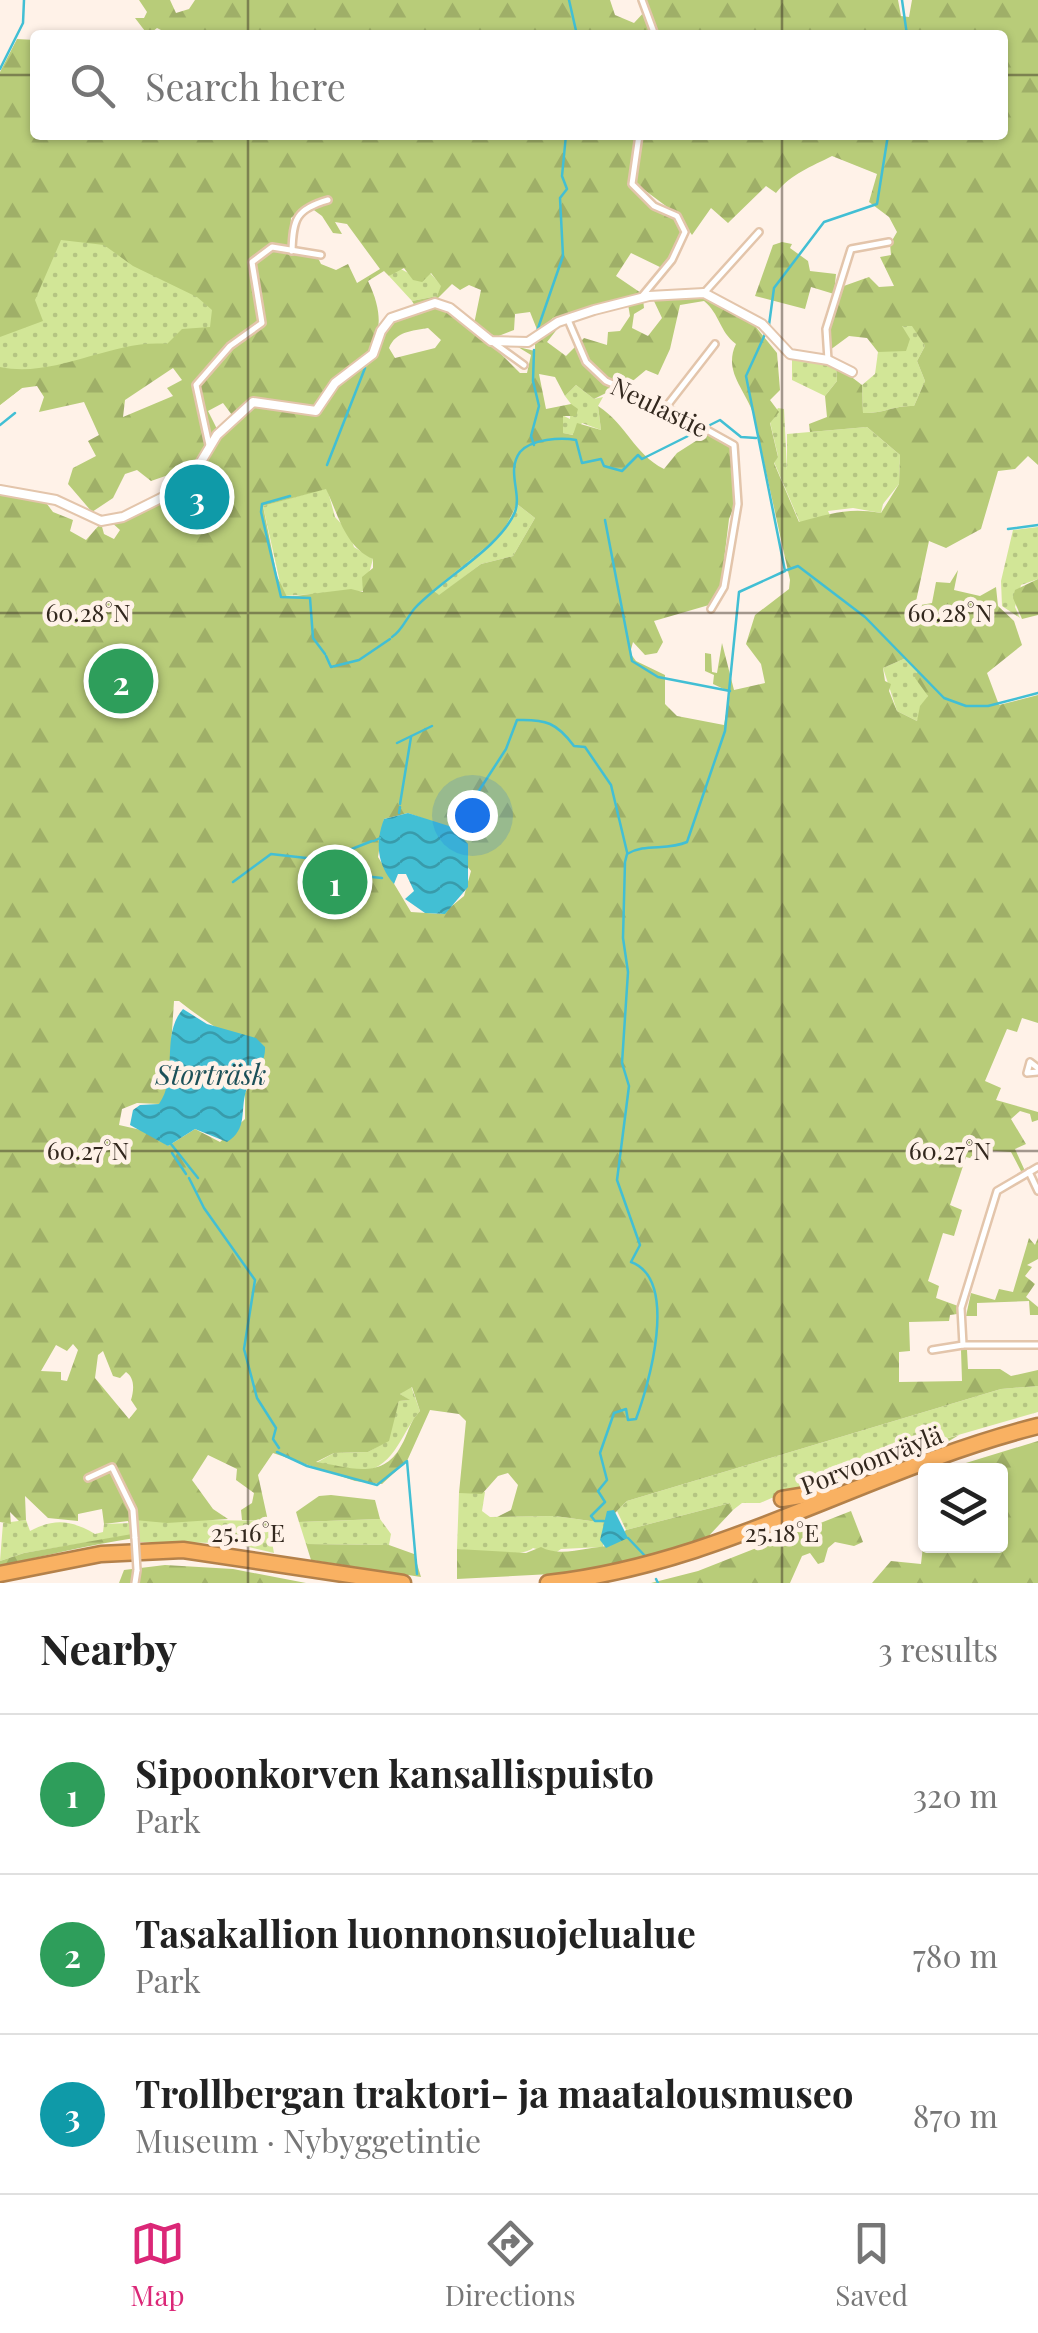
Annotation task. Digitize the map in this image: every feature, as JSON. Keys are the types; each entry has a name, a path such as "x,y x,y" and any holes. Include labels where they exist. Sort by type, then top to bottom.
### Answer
{"highway":[{"name":"Porvoonväylä","path":"548,1583 622,1572 694,1552 890,1474 1038,1426"},
{"name":"Porvoonväylä","path":"604,1583 704,1557 906,1476 1038,1434"},
{"path":"782,1498 831,1491 890,1474"},
{"path":"694,1552 727,1528"},
{"path":"0,1574 102,1554 184,1550 404,1583"},
{"path":"0,1582 90,1564 166,1557 237,1562 347,1583"}],"street":[{"path":"642,0 652,30"},
{"path":"637,140 632,184 654,206 676,216 685,227 672,260 642,298"},
{"path":"292,250 292,219 300,210 328,200"},
{"path":"704,293 759,232"},
{"path":"828,360 826,328 850,249 889,242"},
{"path":"209,448 196,386 230,346 262,323 252,262 272,247 320,255"},
{"path":"491,341 535,340 567,318 642,298 704,293 758,321 790,354 828,360 852,372"},
{"path":"0,490 56,500 100,521 122,518 188,484 217,434 253,402 316,411 336,383 368,360 383,326 398,314 440,304 524,365"},
{"name":"Neulastie","path":"567,318 594,370 614,386 666,407 734,445 739,495 724,588 712,608"},
{"path":"666,407 715,344"},
{"path":"963,1345 960,1308 997,1191 1038,1168"},
{"path":"1028,1172 1038,1191"},
{"path":"932,1350 963,1345 1038,1345"},
{"path":"88,1478 112,1468 133,1510 135,1583"}],"green space":[{"path":"139,0 170,0 176,13 189,9 195,0 610,0 615,15 634,23 646,10 643,0 898,0 901,16 909,17 912,0 1038,0 1038,465 1028,456 1015,469 998,471 981,529 946,548 929,541 915,606 932,603 936,582 950,583 958,570 954,590 980,596 996,587 998,606 1014,621 1022,645 987,673 999,705 1038,695 1038,1023 1022,1018 1017,1032 1007,1029 985,1081 1001,1088 996,1100 1038,1112 1038,1120 1032,1122 1030,1114 1020,1111 1011,1119 1026,1144 1015,1149 1025,1171 1022,1173 1011,1152 982,1150 977,1160 966,1157 950,1205 962,1210 954,1236 943,1233 928,1281 939,1286 936,1298 958,1306 957,1314 950,1315 949,1321 909,1322 910,1351 899,1352 899,1382 962,1381 961,1350 967,1350 968,1369 1000,1369 1011,1376 1038,1370 1038,1386 1001,1389 627,1501 605,1523 555,1516 497,1517 511,1510 518,1485 508,1473 498,1476 482,1494 459,1493 466,1421 459,1414 430,1410 407,1461 382,1484 355,1481 273,1453 258,1475 268,1521 242,1520 241,1510 252,1503 254,1493 236,1480 237,1469 208,1455 192,1480 213,1509 228,1519 167,1523 134,1520 135,1538 0,1566 0,1561 24,1553 132,1534 128,1521 104,1524 102,1509 78,1514 78,1521 48,1518 25,1496 26,1520 19,1521 10,1512 11,1524 0,1522 0,492 44,500 53,512 73,520 70,531 86,540 101,523 104,534 114,539 120,530 110,521 163,498 181,510 210,509 208,481 198,471 231,422 257,405 313,414 341,381 370,361 392,320 440,305 490,343 520,373 527,373 531,355 518,347 535,351 535,344 559,323 547,342 566,356 584,338 607,345 608,332 620,331 630,316 628,304 643,299 644,308 634,314 632,328 648,336 662,318 653,299 709,299 755,326 777,353 780,390 770,400 779,412 770,423 778,457 774,463 799,522 849,511 881,513 899,484 900,455 867,427 810,432 809,424 827,417 825,396 837,381 836,365 862,385 863,413 914,406 925,381 917,361 925,346 912,326 902,326 910,339 906,351 878,352 867,338 849,336 830,350 828,332 841,287 869,277 879,287 894,286 880,257 891,255 890,244 897,232 889,217 869,202 877,174 832,156 795,175 776,193 766,186 728,223 711,208 692,235 678,215 635,183 640,140 1008,140 1008,30 144,30 135,18 144,18 147,12","holes":["704,301 736,344 732,363 753,413 790,580 789,589 755,615 746,644 761,664 765,683 734,690 722,643 717,673 712,672 711,654 705,653 705,671 714,675 713,684 730,692 724,725 677,716 665,704 665,675 636,661 630,653 633,642 645,655 657,653 663,642 654,621 709,605 720,593 729,519 737,499 732,444 710,432 677,453 664,469 653,463 598,406 601,430 577,423 573,435 563,433 563,416 576,416 578,409 571,404 546,409 539,374 555,377 565,396 576,385 594,399 610,391 617,394 646,370 658,375 670,349 680,305","428,328 441,340 435,348 395,358 389,348 392,342 400,335","326,489 349,538 373,559 373,568 362,577 363,592 351,589 287,597 277,576 263,506","517,504 535,518 513,556 481,564 439,595 433,590 502,534","906,658 918,671 915,678 928,696 920,706 917,721 897,711 889,691 891,684 885,681 883,668","408,813 430,821 471,871 464,896 442,914 411,912 378,857 384,819","174,1001 265,1060 245,1093 245,1119 220,1142 195,1129 168,1146 150,1132 119,1125 122,1109 137,1103 160,1104 168,1092","73,1344 78,1350 67,1381 61,1380 61,1372 41,1371 56,1345 67,1351","103,1351 113,1376 120,1378 126,1372 132,1381 131,1400 137,1409 129,1419 95,1378 98,1355","412,1387 420,1411 401,1446 384,1464 363,1469 316,1462 334,1453 368,1452 389,1441 399,1401 410,1400 400,1394"]},
{"path":"17,39 30,40 30,140 636,140 631,185 684,231 664,269 631,253 616,276 641,293 553,318 538,332 530,312 515,314 514,330 496,337 474,324 481,290 469,285 460,290 452,284 435,301 415,306 412,301 437,296 441,286 431,273 422,282 413,280 404,268 389,276 384,271 368,281 379,322 376,338 359,366 316,409 261,400 235,419 223,403 208,411 218,431 200,464 151,481 137,470 125,474 113,498 92,512 68,484 73,468 96,456 88,441 99,435 84,402 39,412 44,397 37,386 22,388 0,405 0,367 42,368 126,347 167,344 182,329 210,327 212,310 197,297 133,266 104,245 61,240 35,300 43,321 0,337 0,72","holes":["307,205 322,216 333,233 342,234 335,222 347,224 380,269 357,283 348,264 336,270 321,264 317,256 289,251 291,218","173,368 182,380 167,388 173,396 123,417 125,400"]},
{"path":"0,105 30,131 30,140 82,140 195,152 270,310 155,378 80,399 73,377 27,384 0,405"},
{"path":"792,244 790,248 808,261 810,271 836,274 834,294 811,287 805,309 755,296 773,245"},
{"path":"399,268 410,274 430,273 442,286 437,296 412,301 389,276"},
{"path":"901,325 913,326 925,346 917,361 925,381 914,406 863,413 862,385 875,374 878,352 889,348"},
{"path":"792,357 836,365 837,381 825,396 792,380"},
{"path":"576,385 594,399 603,397 598,406 601,430 582,423 574,435 562,433 562,415 570,419 571,404 565,396"},
{"path":"778,408 784,409 787,471 787,434 867,427 900,455 899,484 883,504 881,513 853,508 828,511 846,548 789,573 780,533 800,523 774,462 778,456 770,422"},
{"path":"327,488 335,517 349,532 354,547 373,559 364,591 283,596 263,506"},
{"path":"517,504 535,518 513,556 481,564 439,596 433,589 502,534"},
{"path":"1038,527 1038,579 1021,585 1015,607 1020,618 1002,606 1001,581 1013,530"},
{"path":"1038,579 1038,615 1022,619 1013,598 1015,590"},
{"path":"906,658 918,672 928,696 917,721 897,711 883,668"},
{"path":"1029,1238 1035,1245 1038,1238 1038,1259 1027,1265 1032,1267 1025,1276 1035,1284 1026,1297 1038,1307 1038,1315 1030,1315 1029,1301 977,1303 977,1316 966,1316 971,1293 995,1300 999,1289 1013,1292"},
{"path":"411,1386 420,1411 384,1462 362,1471 316,1463 334,1453 368,1452 387,1441 399,1401 409,1400 400,1394"},
{"path":"1038,1386 1038,1412 861,1463 860,1470 829,1484 783,1493 760,1503 742,1503 733,1510 730,1503 626,1530 617,1511 627,1501 1001,1389"},
{"path":"959,1435 939,1447 860,1470 861,1463"},
{"path":"1038,1441 1038,1583 872,1583 891,1561 921,1564 922,1553 1008,1553 1008,1463 966,1463"},
{"path":"485,1492 482,1511 490,1517 555,1516 605,1523 603,1547 561,1549 554,1554 533,1548 507,1554 457,1549 459,1493"},
{"path":"319,1496 375,1500 380,1519 299,1522 296,1512"},
{"path":"730,1503 733,1510 704,1541 635,1561 571,1573 457,1579 457,1549 526,1553 541,1547 566,1552 610,1546 626,1530"},
{"path":"851,1511 863,1542 854,1546 835,1542 828,1548 824,1562 818,1564 810,1553 802,1556 790,1583 651,1583 698,1571"},
{"path":"133,1519 268,1521 274,1553 232,1543 137,1542"},
{"path":"380,1519 391,1534 389,1545 306,1544 299,1522"},
{"path":"26,1520 30,1531 62,1522 95,1534 103,1532 104,1524 131,1523 132,1535 24,1553 0,1561 3,1523"},
{"path":"306,1544 389,1545 414,1554 421,1577 311,1560"},
{"path":"165,1565 233,1569 306,1583 119,1583 124,1570"}],"water":[{"path":"408,813 452,827 468,844 468,887 445,914 425,913 405,899 414,891 406,874 398,874 394,884 381,861 379,836 384,819"},
{"name":"Storträsk","path":"183,1009 207,1024 256,1038 265,1047 263,1060 246,1091 241,1125 227,1142 195,1129 168,1146 130,1125 133,1110 140,1105 159,1104 165,1093 172,1031"},
{"path":"614,1510 628,1538 606,1548 600,1540 607,1511"}],"waterway":[{"path":"0,69 23,23 24,0"},
{"path":"569,0 576,30"},
{"path":"902,0 906,30"},
{"path":"536,334 563,256 560,198 567,189 562,176 566,140"},
{"path":"769,325 774,288 824,222 877,204 887,140"},
{"path":"604,1521 595,1521 591,1516 605,1502 598,1491 607,1480 600,1453 614,1413 626,1409 628,1420 636,1419 653,1360 657,1311 646,1273 631,1262 640,1245 617,1180 629,1086 622,1063 628,972 623,938 625,862 627,854 634,851 687,842 725,731 739,592 785,571 746,376 766,332"},
{"path":"534,350 533,381 539,406 531,436 534,445"},
{"path":"327,465 365,368"},
{"path":"0,425 15,413"},
{"path":"392,637 415,608 508,525 517,505 516,459 531,444 576,440 582,463 601,459 604,466 622,471 638,455 642,459 720,420 741,437 756,438"},
{"path":"290,496 262,504 261,512 281,597 310,598 313,638 325,654"},
{"path":"605,520 632,661 658,677 730,691"},
{"path":"1008,529 1038,525"},
{"path":"787,570 798,566 865,617 944,698 966,706 988,706 1038,693"},
{"path":"326,656 331,667 359,660 390,639"},
{"path":"458,823 506,749 517,720 536,720 556,727 574,746 585,747 611,785 627,852"},
{"path":"397,743 432,726"},
{"path":"400,804 411,737"},
{"path":"399,813 400,807"},
{"path":"374,841 380,838"},
{"path":"233,882 271,854 324,860 372,841"},
{"path":"331,865 333,873 382,878"},
{"path":"171,1144 198,1178"},
{"path":"172,1153 186,1174"},
{"path":"189,1178 204,1208 255,1280 244,1349 257,1398 276,1428 273,1439 279,1448"},
{"path":"277,1452 307,1466 377,1485 407,1461 417,1574"},
{"path":"628,1538 648,1559"},
{"path":"656,1579 658,1583"}],"place":[{"name":"Trollbergan traktori- ja maatalousmuseo","path":"197,497"},
{"name":"Tasakallion luonnonsuojelualue","path":"121,681"},
{"name":"Sipoonkorven kansallispuisto","path":"335,882"}]}
